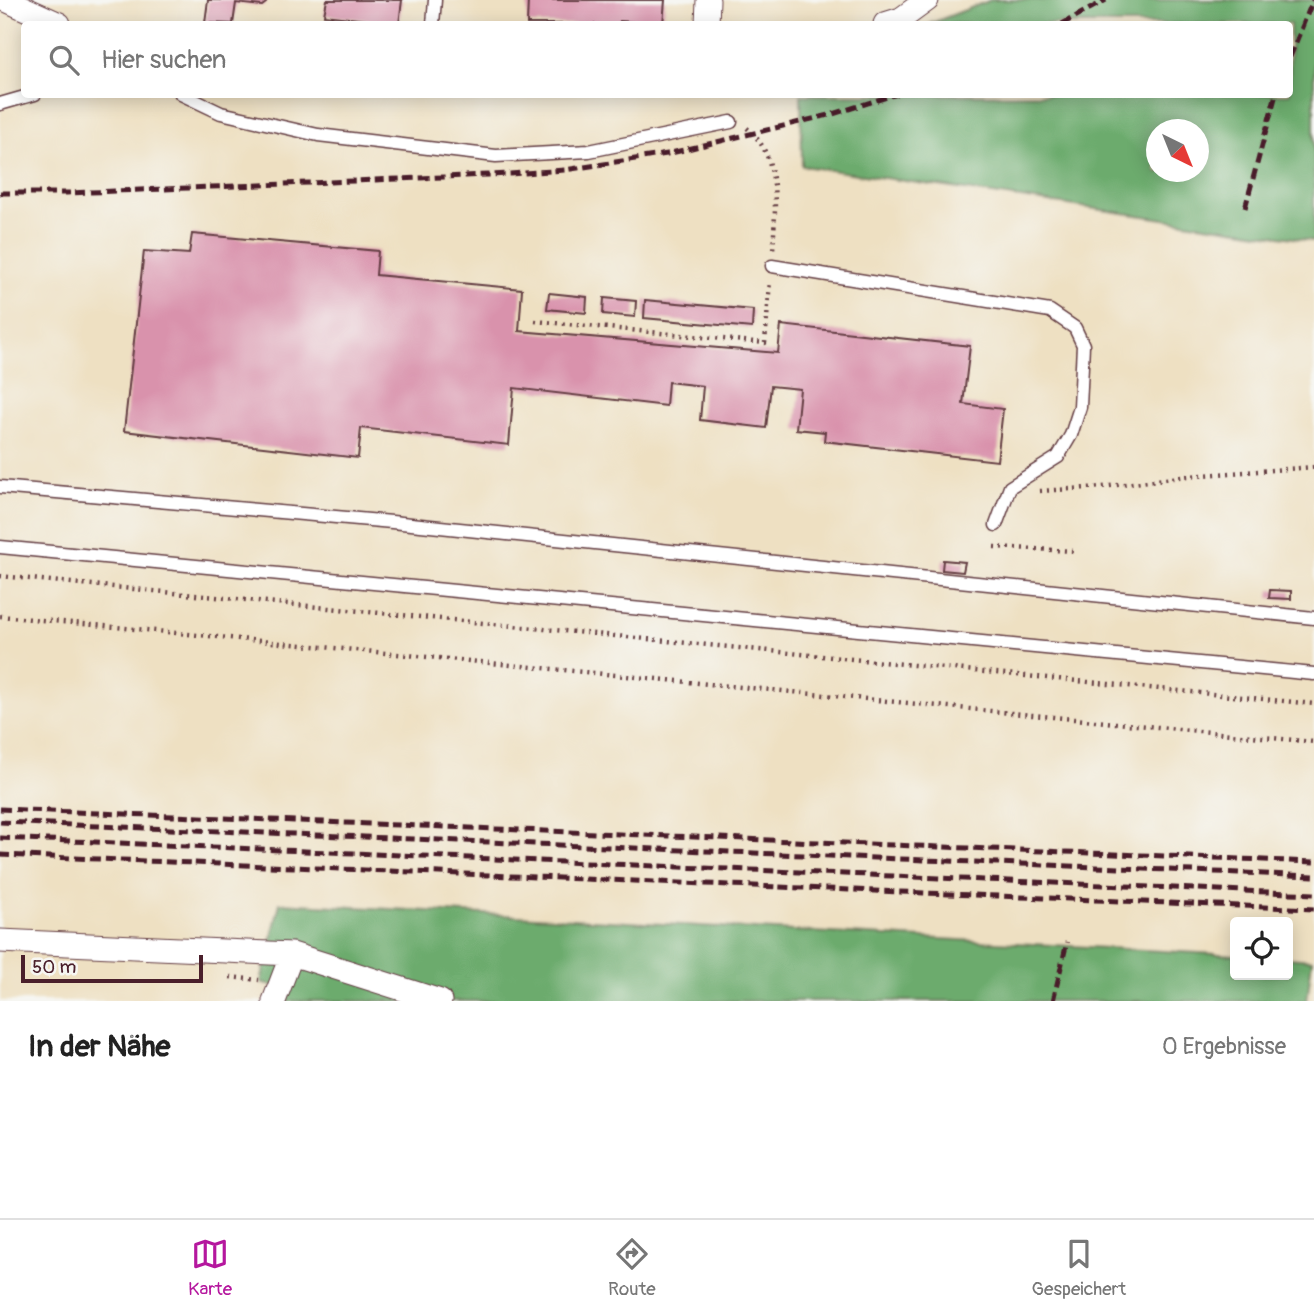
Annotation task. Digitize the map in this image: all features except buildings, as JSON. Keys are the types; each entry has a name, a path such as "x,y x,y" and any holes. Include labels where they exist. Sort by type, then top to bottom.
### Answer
{"street":[{"path":"707,21 708,0"},
{"path":"895,21 927,0"},
{"path":"14,2 53,21"},
{"path":"0,941 292,954 440,1001"},
{"path":"274,1001 292,954"}],"lane":[{"path":"433,21 435,0"},
{"path":"0,104 21,98"},
{"path":"189,98 221,113 317,135 496,156 589,151 731,121"},
{"path":"772,266 1050,311 1075,328 1083,345 1080,407 1071,435 1058,457 1010,488 996,525"},
{"path":"0,487 391,522 1314,618"},
{"path":"0,547 1314,674"}],"path":[{"path":"535,321 765,343 772,266 775,198 773,173 765,147 754,134 731,121"},
{"path":"1009,491 1102,487 1188,476 1314,467"},
{"path":"994,547 1074,551"},
{"path":"0,576 1314,704"},
{"path":"0,616 1314,742"}],"green space":[{"path":"991,0 1314,0 1314,241 802,166 801,98 1293,98 1293,21 937,21"},
{"path":"280,903 1230,955 1230,980 1293,980 1293,958 1312,960 1307,1001 273,1001 277,987 261,982"}],"railway":[{"path":"1068,21 1106,0"},
{"path":"1293,50 1313,0"},
{"path":"0,193 67,193 565,170 667,154 833,114 884,98"},
{"path":"1245,208 1275,98"},
{"path":"0,809 1314,862"},
{"path":"0,822 1314,876"},
{"path":"0,838 1314,894"},
{"path":"0,855 1314,909"},
{"path":"1053,1001 1067,942"}]}
